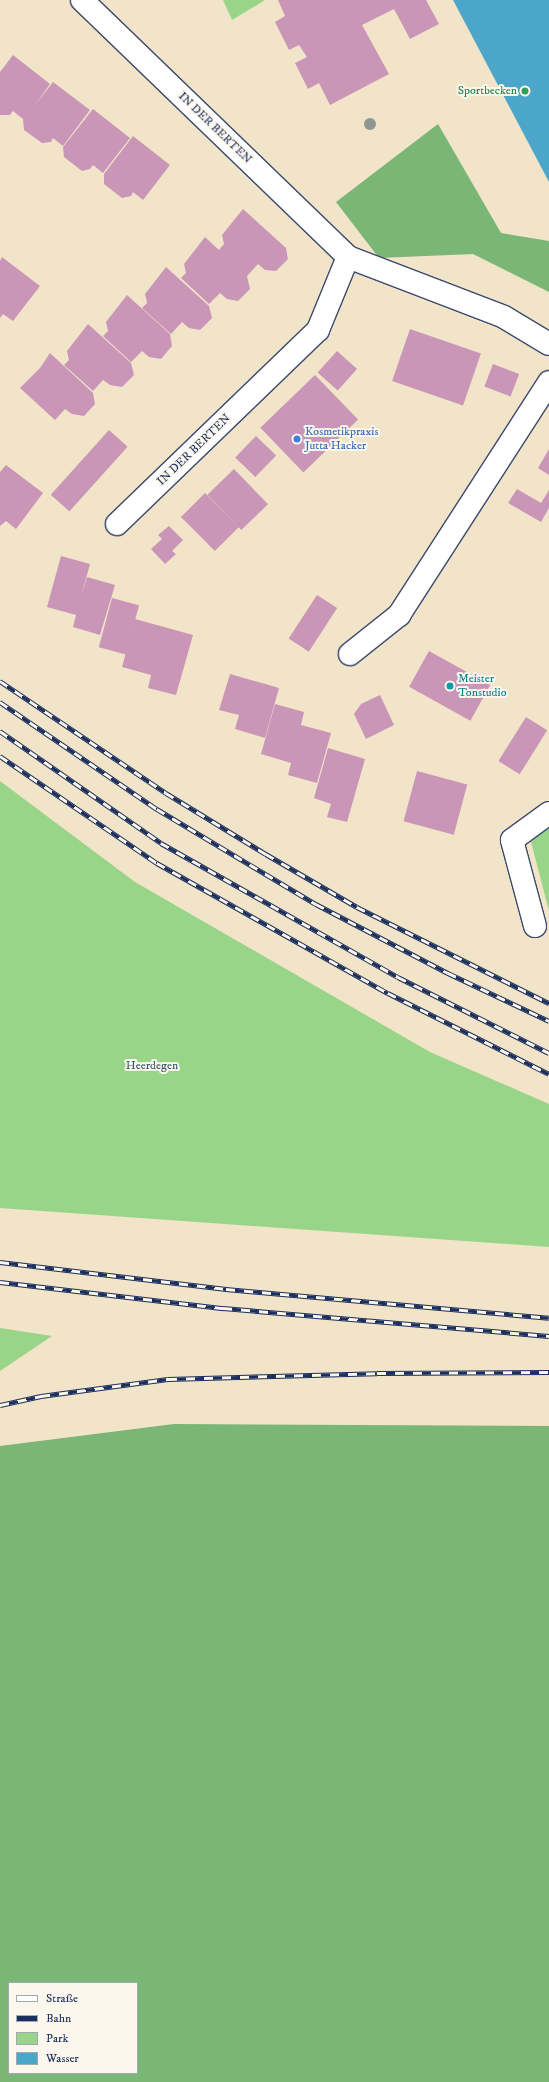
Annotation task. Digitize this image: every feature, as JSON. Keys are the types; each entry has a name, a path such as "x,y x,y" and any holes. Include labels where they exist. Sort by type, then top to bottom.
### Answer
{"street":[{"name":"IN DER BERTEN","path":"82,0 348,257 504,317 549,344"},
{"name":"IN DER BERTEN","path":"117,524 318,330 348,257"},
{"path":"350,654 399,615 549,382"},
{"path":"535,926 512,840 549,813"}],"green space":[{"path":"223,0 265,0 232,20"},
{"path":"438,124 501,233 549,241 549,292 473,254 379,258 336,202"},
{"name":"Heerdegen","path":"0,781 135,882 430,1052 549,1104 549,1247 0,1208"},
{"path":"549,829 549,911 529,834"},
{"path":"0,1328 52,1336 0,1371"},
{"path":"174,1424 549,1426 549,2082 0,2082 0,1446"}],"water":[{"name":"Sportbecken","path":"453,0 549,0 549,182"}],"building":[{"path":"278,0 426,0 439,24 410,39 394,9 362,25 389,74 330,105 319,83 308,89 295,63 307,57 299,45 289,50 275,22 285,16"},
{"path":"13,55 50,84 35,105 53,82 90,110 63,146 53,138 51,142 42,143 24,130 23,119 13,111 10,115 0,115 0,72"},
{"path":"93,109 130,138 103,173 93,165 90,169 82,171 64,157 63,147"},
{"path":"133,136 170,165 143,200 133,192 131,196 122,198 104,184 104,174"},
{"path":"243,209 286,248 288,259 276,271 265,270 258,264 247,276 250,289 238,301 227,299 220,293 209,304 181,278 186,273 184,264 205,237 219,250 224,244 222,235"},
{"path":"2,257 40,286 13,321 3,314 0,318 0,261"},
{"path":"166,267 209,306 212,318 200,330 189,328 182,322 171,334 142,308 147,303 145,294"},
{"path":"127,295 170,334 172,346 161,359 149,357 142,351 131,362 103,336 108,331 106,322"},
{"path":"88,324 131,363 134,375 122,387 110,385 103,380 93,391 64,365 69,360 67,351"},
{"path":"410,329 481,353 463,405 392,381"},
{"path":"337,351 357,369 338,391 318,373"},
{"path":"50,353 93,393 95,404 84,416 72,414 65,409 55,420 20,388 40,368"},
{"path":"493,364 519,374 511,396 484,386"},
{"path":"315,375 358,420 303,472 260,428"},
{"path":"109,430 128,447 69,511 51,495"},
{"path":"256,436 276,455 255,477 235,458"},
{"path":"549,449 549,475 538,468"},
{"path":"6,465 43,493 16,529 6,521 0,526 0,472"},
{"path":"234,469 268,504 241,530 207,495"},
{"path":"517,489 541,503 549,490 549,508 541,522 508,503"},
{"path":"205,493 239,527 215,551 181,517"},
{"path":"169,526 183,540 172,551 176,554 165,564 151,549 162,539 158,535"},
{"path":"61,556 90,564 81,596 87,577 115,585 100,635 73,627 76,615 47,607"},
{"path":"317,595 337,608 309,652 289,639"},
{"path":"112,598 139,605 126,655 99,647"},
{"path":"135,619 193,635 176,695 148,688 151,675 122,667"},
{"name":"Meister Tonstudio","path":"429,651 490,685 470,721 409,687"},
{"path":"230,674 279,688 265,738 235,729 239,715 219,710"},
{"path":"380,695 394,725 366,739 354,714 361,704"},
{"path":"275,704 304,712 301,725 331,733 317,783 288,775 291,763 261,754"},
{"path":"526,717 547,730 520,774 498,761"},
{"path":"328,748 365,759 347,822 327,817 331,804 314,798"},
{"path":"417,771 467,784 454,835 404,821"}],"railway":[{"path":"0,681 166,793 266,854 357,907 549,1003"},
{"path":"0,702 157,809 316,904 448,973 549,1021"},
{"path":"0,731 161,843 398,977 549,1053"},
{"path":"0,756 157,863 388,993 549,1074"},
{"path":"0,1262 226,1289 549,1318"},
{"path":"0,1282 223,1308 549,1336"},
{"path":"0,1405 41,1396 168,1379 377,1373 549,1372"}],"place":[{"name":"Sportbecken","path":"525,91"},
{"name":"Kosmetikpraxis Jutta Hacker","path":"297,439"},
{"name":"Meister Tonstudio","path":"450,686"}]}
